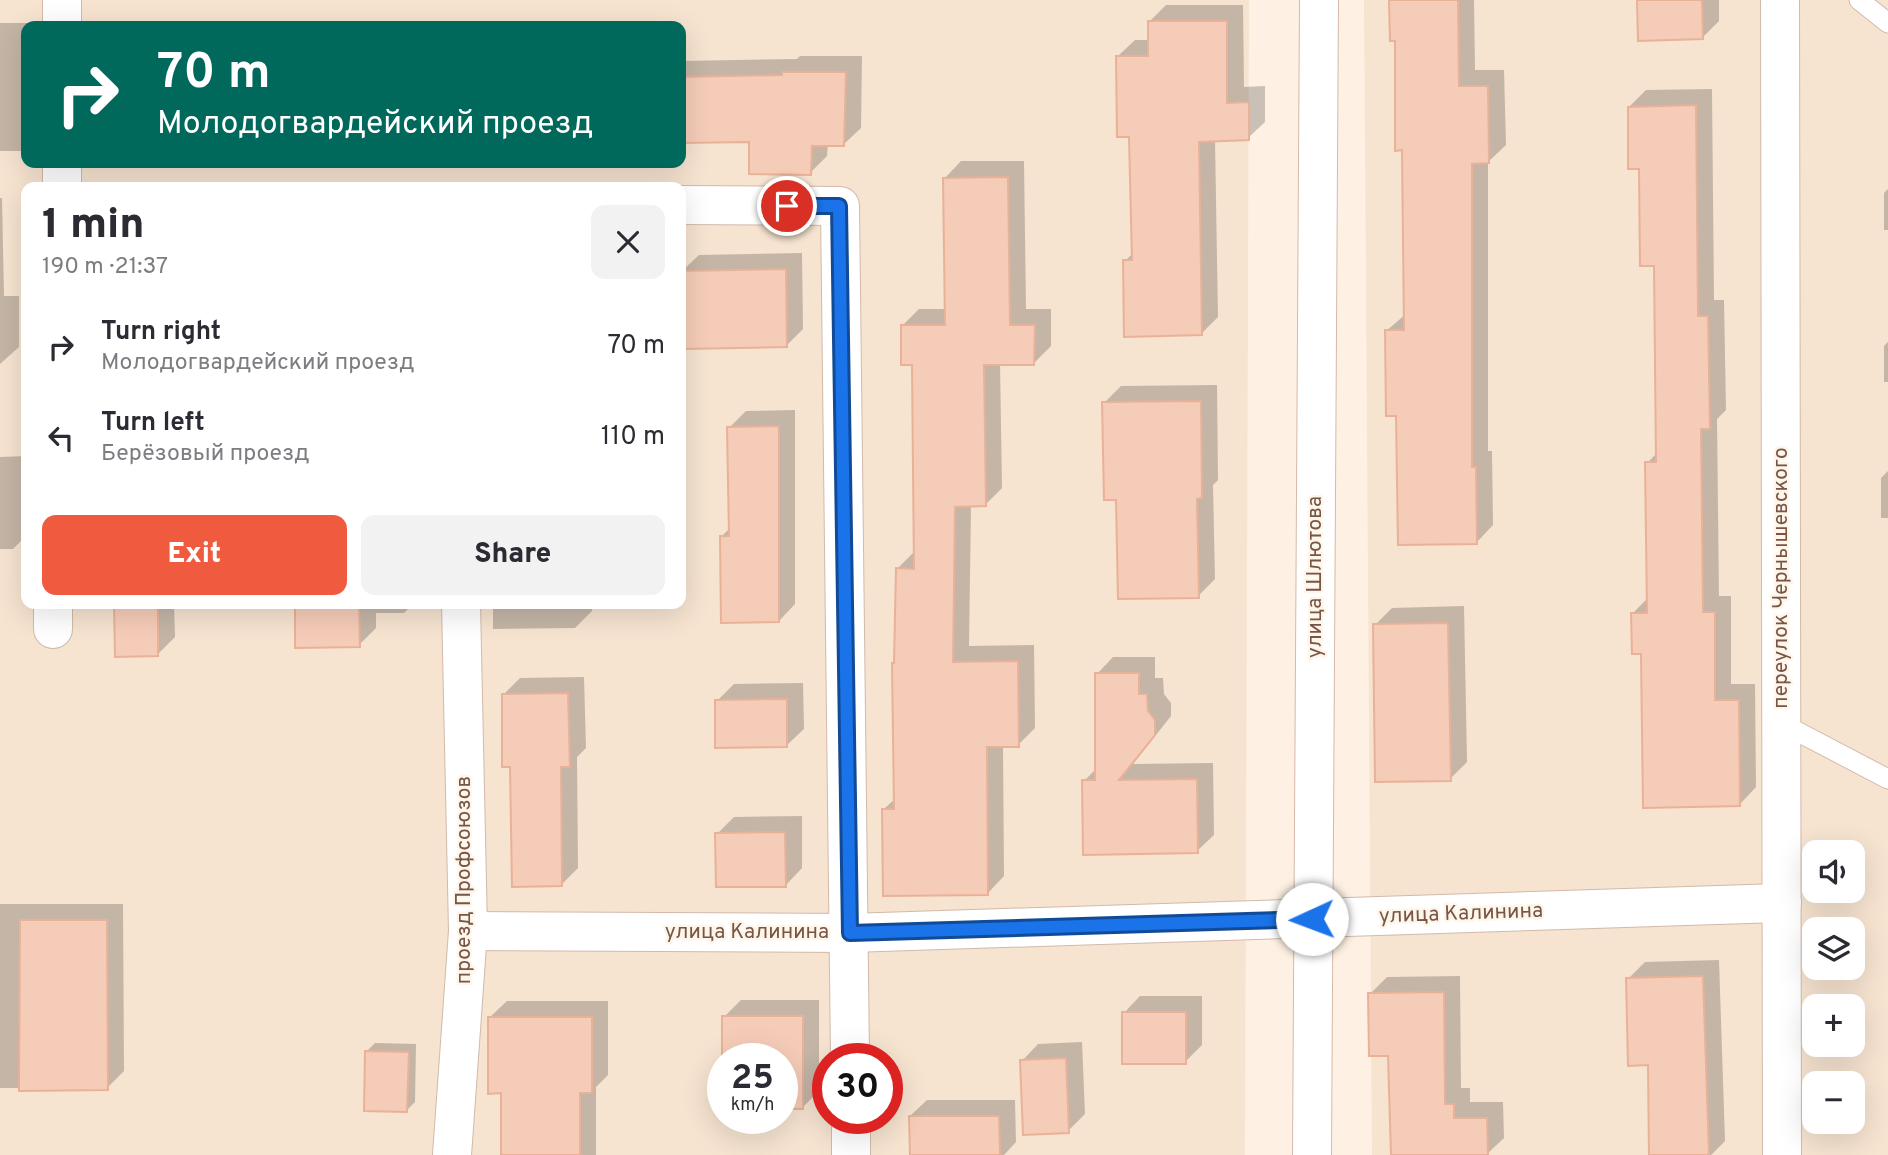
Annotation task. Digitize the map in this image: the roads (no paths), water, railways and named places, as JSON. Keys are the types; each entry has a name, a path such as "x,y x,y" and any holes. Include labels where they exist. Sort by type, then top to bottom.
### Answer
{"street":[{"path":"62,0 62,21"},
{"name":"улица Шлютова","path":"1312,1155 1318,0"},
{"name":"переулок Чернышевского","path":"1780,0 1783,1155"},
{"path":"686,205 839,206 850,1043"},
{"name":"проезд Профсоюзов","path":"452,1155 468,931 461,609"},
{"name":"улица Калинина","path":"468,931 850,933 1782,903"},
{"path":"850,1134 851,1155"}],"lane":[{"path":"1859,0 1888,23"},
{"path":"1781,723 1888,779"}]}
